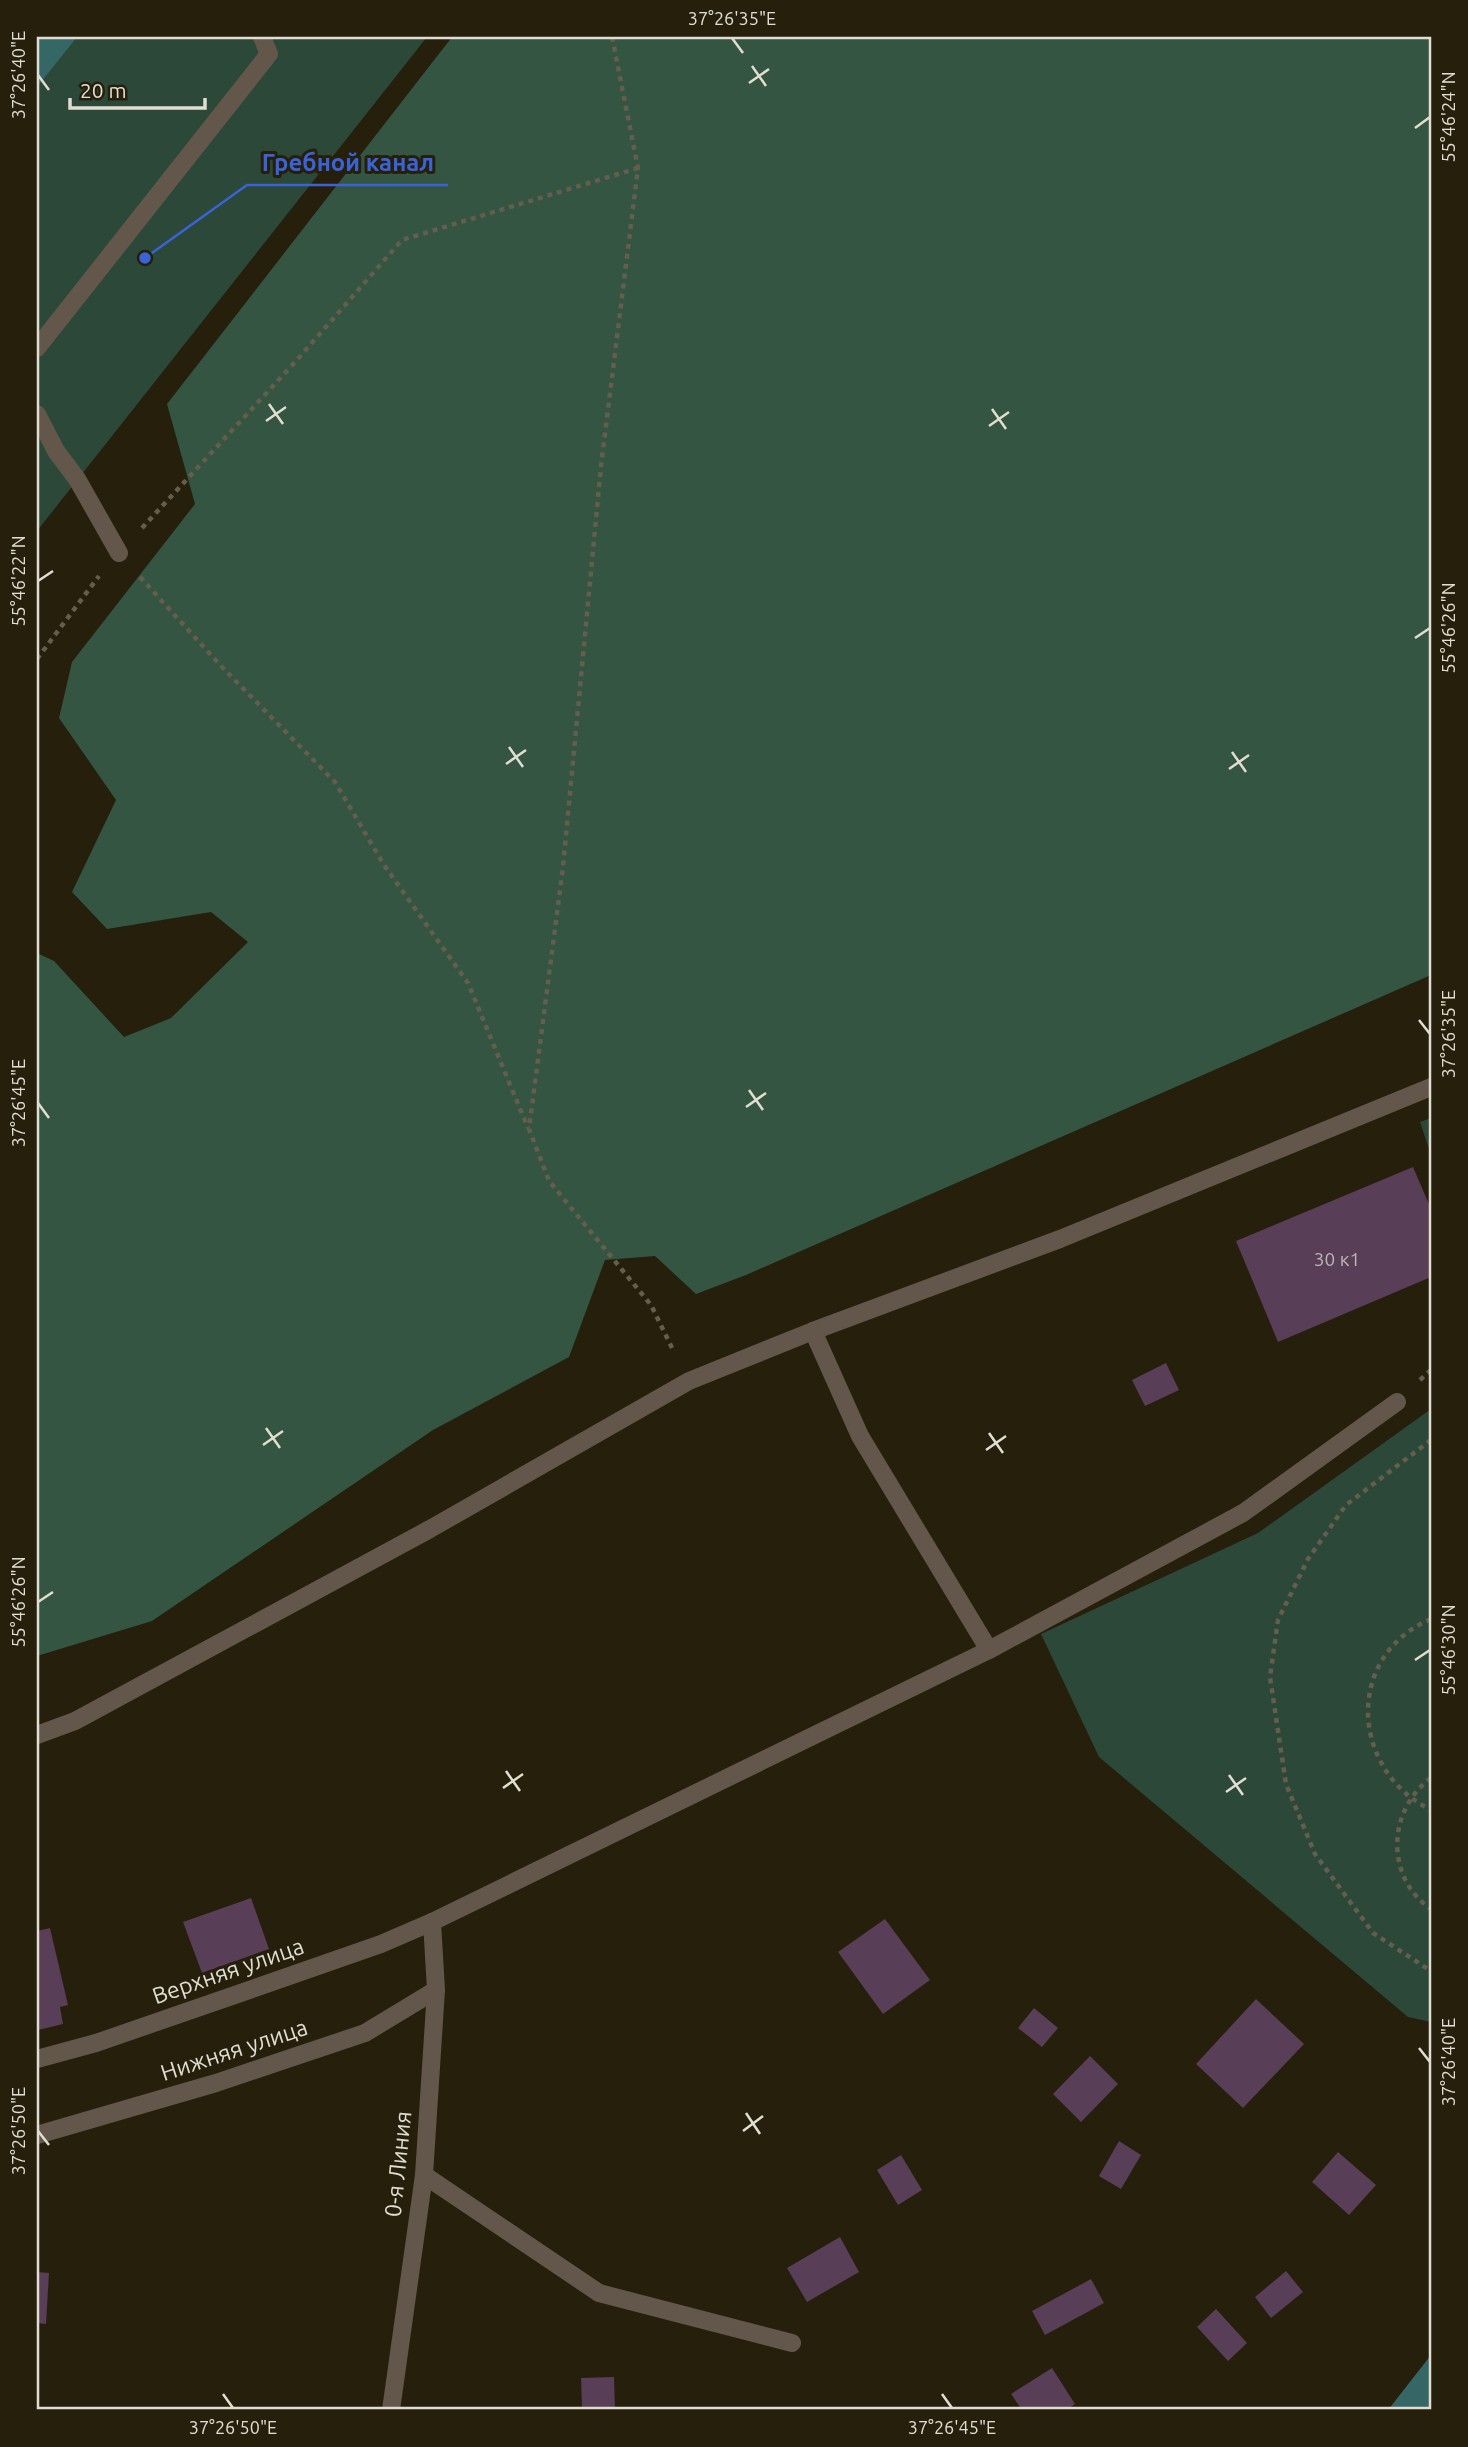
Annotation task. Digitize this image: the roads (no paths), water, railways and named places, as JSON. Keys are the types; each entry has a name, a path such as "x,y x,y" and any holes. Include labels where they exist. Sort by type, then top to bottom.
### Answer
{"street":[{"path":"37,348 269,54 262,37"},
{"path":"37,414 56,451 78,479 118,553"},
{"path":"37,1735 75,1721 430,1529 688,1381 813,1331 1060,1239 1431,1087"},
{"path":"813,1331 860,1436 989,1650"},
{"name":"Верхняя улица","path":"37,2059 96,2043 267,1984 381,1944 432,1922 989,1650 1243,1513 1397,1402"},
{"name":"0-я Линия","path":"391,2410 424,2175 436,1990 432,1922"},
{"name":"Нижняя улица","path":"37,2135 216,2083 365,2033 436,1990"},
{"path":"424,2175 599,2293 792,2343"}],"water":[{"path":"37,37 77,37 37,87"},
{"path":"1431,2355 1431,2410 1388,2410"}],"place":[{"name":"Гребной канал","path":"145,258"}]}
